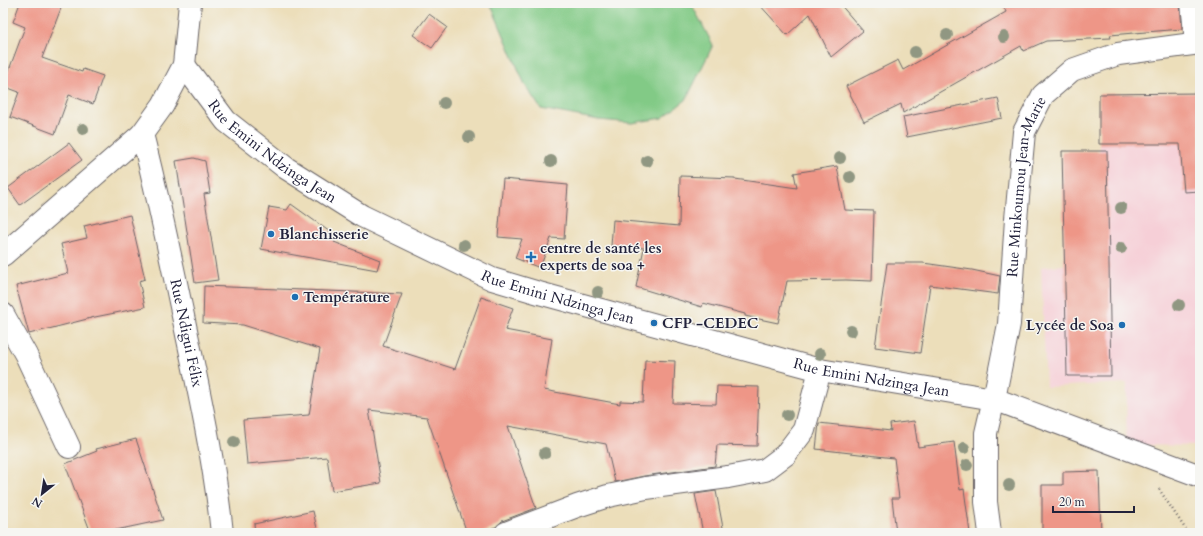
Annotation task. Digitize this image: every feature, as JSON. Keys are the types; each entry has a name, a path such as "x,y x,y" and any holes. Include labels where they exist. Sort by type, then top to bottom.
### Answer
{"street":[{"path":"3,255 142,134 164,106 184,65 190,3"},
{"path":"1192,3 1198,43"},
{"name":"Rue Minkoumou Jean-Marie","path":"990,533 986,502 986,433 1009,324 1024,132 1043,95 1072,70 1118,54 1198,43"},
{"name":"Rue Emini Ndzinga Jean","path":"184,65 226,121 286,168 362,216 492,279 539,294 820,370 994,399 1200,476"},
{"name":"Rue Ndigui Félix","path":"142,134 151,166 204,417 222,533"},
{"path":"3,314 26,355 69,447"},
{"path":"506,533 608,496 646,488 728,477 765,470 785,455 804,430 820,370"}],"path":[{"path":"1155,483 1188,533"}],"shaded area":[{"name":"Lycée de Soa","path":"1200,93 1200,446 1126,445 1127,383 1046,387 1041,267 1064,265 1062,151 1099,151 1099,94"}],"green space":[{"path":"490,3 691,3 713,45 686,100 662,118 632,123 599,120 541,109 525,85"}],"building":[{"path":"20,3 63,3 42,58 82,72 83,69 103,76 93,104 69,95 55,134 10,117 19,92 3,86 25,27 13,22"},
{"path":"758,3 839,3 863,31 831,57 810,14 787,35"},
{"path":"1002,3 1180,3 1182,29 1110,35 1111,38 1046,41 1023,51 1021,46 903,113 901,104 864,122 846,86 898,60 903,70 1006,12"},
{"path":"429,14 447,27 432,48 413,35"},
{"path":"1200,93 1200,191 1184,192 1180,144 1099,144 1099,94"},
{"path":"998,98 1002,118 907,137 903,117"},
{"path":"69,143 82,160 20,205 8,188"},
{"path":"1062,151 1107,151 1111,376 1067,376"},
{"path":"194,158 205,161 210,193 204,194 218,280 195,283 176,161"},
{"path":"837,166 845,210 874,211 872,281 787,281 778,323 745,316 745,314 703,303 702,307 636,287 644,248 611,246 613,220 679,226 680,176 735,178 797,188 794,173"},
{"path":"503,179 568,185 564,239 551,238 540,268 515,258 522,239 498,237"},
{"path":"291,204 337,237 334,242 380,260 377,270 261,249 269,207 287,210"},
{"path":"130,215 145,279 139,281 145,307 95,317 29,334 16,286 68,273 61,244 87,238 84,226"},
{"path":"887,263 923,263 972,270 1000,276 998,294 930,285 920,353 875,347"},
{"path":"204,286 402,294 383,346 455,369 481,297 513,308 505,330 552,339 544,390 620,404 620,401 643,402 645,360 675,361 673,403 716,404 717,386 759,387 757,446 717,445 715,466 644,476 615,482 606,444 508,426 536,508 502,521 496,527 492,528 493,529 481,533 467,533 427,417 369,410 381,483 332,491 327,457 247,464 243,420 309,415 320,349 243,325 203,323"},
{"path":"914,421 918,447 954,442 960,490 964,489 970,533 896,533 892,498 899,498 894,458 816,449 819,423 891,431 890,424"},
{"path":"136,439 163,520 102,533 91,533 65,464 97,451 96,449"},
{"path":"1099,471 1101,533 1042,533 1042,485 1063,485 1063,472"},
{"path":"716,491 724,533 703,533 695,494"},
{"path":"313,511 318,533 255,533 254,524"}],"place":[{"name":"Blanchisserie","path":"271,234"},
{"name":"centre de santé les experts de soa +","path":"531,257"},
{"name":"Température","path":"295,297"},
{"name":"CFP -CEDEC","path":"654,323"},
{"name":"Lycée de Soa","path":"1122,325"}]}
